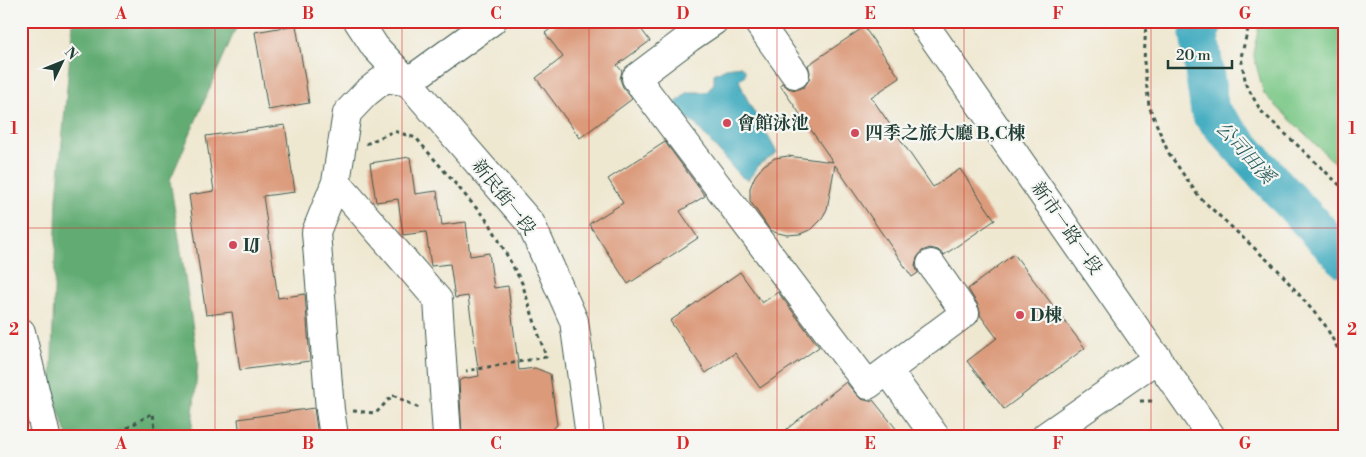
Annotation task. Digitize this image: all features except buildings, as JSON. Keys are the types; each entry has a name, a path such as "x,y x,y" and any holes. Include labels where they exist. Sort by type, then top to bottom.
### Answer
{"street":[{"name":"新民街一段","path":"358,21 375,47 408,82 531,224 574,320 590,436"},
{"path":"332,423 316,232 338,173 347,113 366,93 385,78 408,82 492,21"},
{"path":"714,21 682,30 636,78 868,385 965,313 931,264"},
{"path":"756,21 795,74"},
{"name":"新市一路一段","path":"922,21 1212,436"},
{"path":"338,173 438,300 447,433"},
{"path":"21,332 46,436"},
{"path":"1046,436 1158,358"},
{"path":"888,371 934,436"}],"path":[{"path":"1146,21 1144,62 1149,106 1168,152 1199,197 1278,270 1325,325 1345,362"},
{"path":"1250,21 1241,57 1246,85 1261,111 1345,190"},
{"path":"338,173 367,143 394,131 416,138 490,224 522,282 546,357 443,375"},
{"path":"332,423 376,413 393,396 420,407 447,433"},
{"path":"1136,401 1160,401"},
{"path":"113,436 152,413 156,436"}],"green space":[{"path":"73,21 239,21 170,180 198,362 191,436 67,436 51,387 57,198"},
{"path":"1264,21 1345,21 1345,173 1264,94 1253,53 1259,26"}],"water":[{"name":"會館泳池","path":"741,66 745,70 745,76 739,80 743,90 777,153 760,164 748,180 740,176 696,125 687,119 676,121 672,106 688,92 706,92 709,90 714,83 714,74 726,68"}],"waterway":[{"name":"公司田溪","path":"1204,21 1199,34 1210,112 1345,259"}],"place":[{"name":"會館泳池","path":"727,123"},
{"name":"四季之旅大廳 B,C棟","path":"855,133"},
{"name":"I/J","path":"233,245"},
{"name":"D棟","path":"1020,315"}]}
